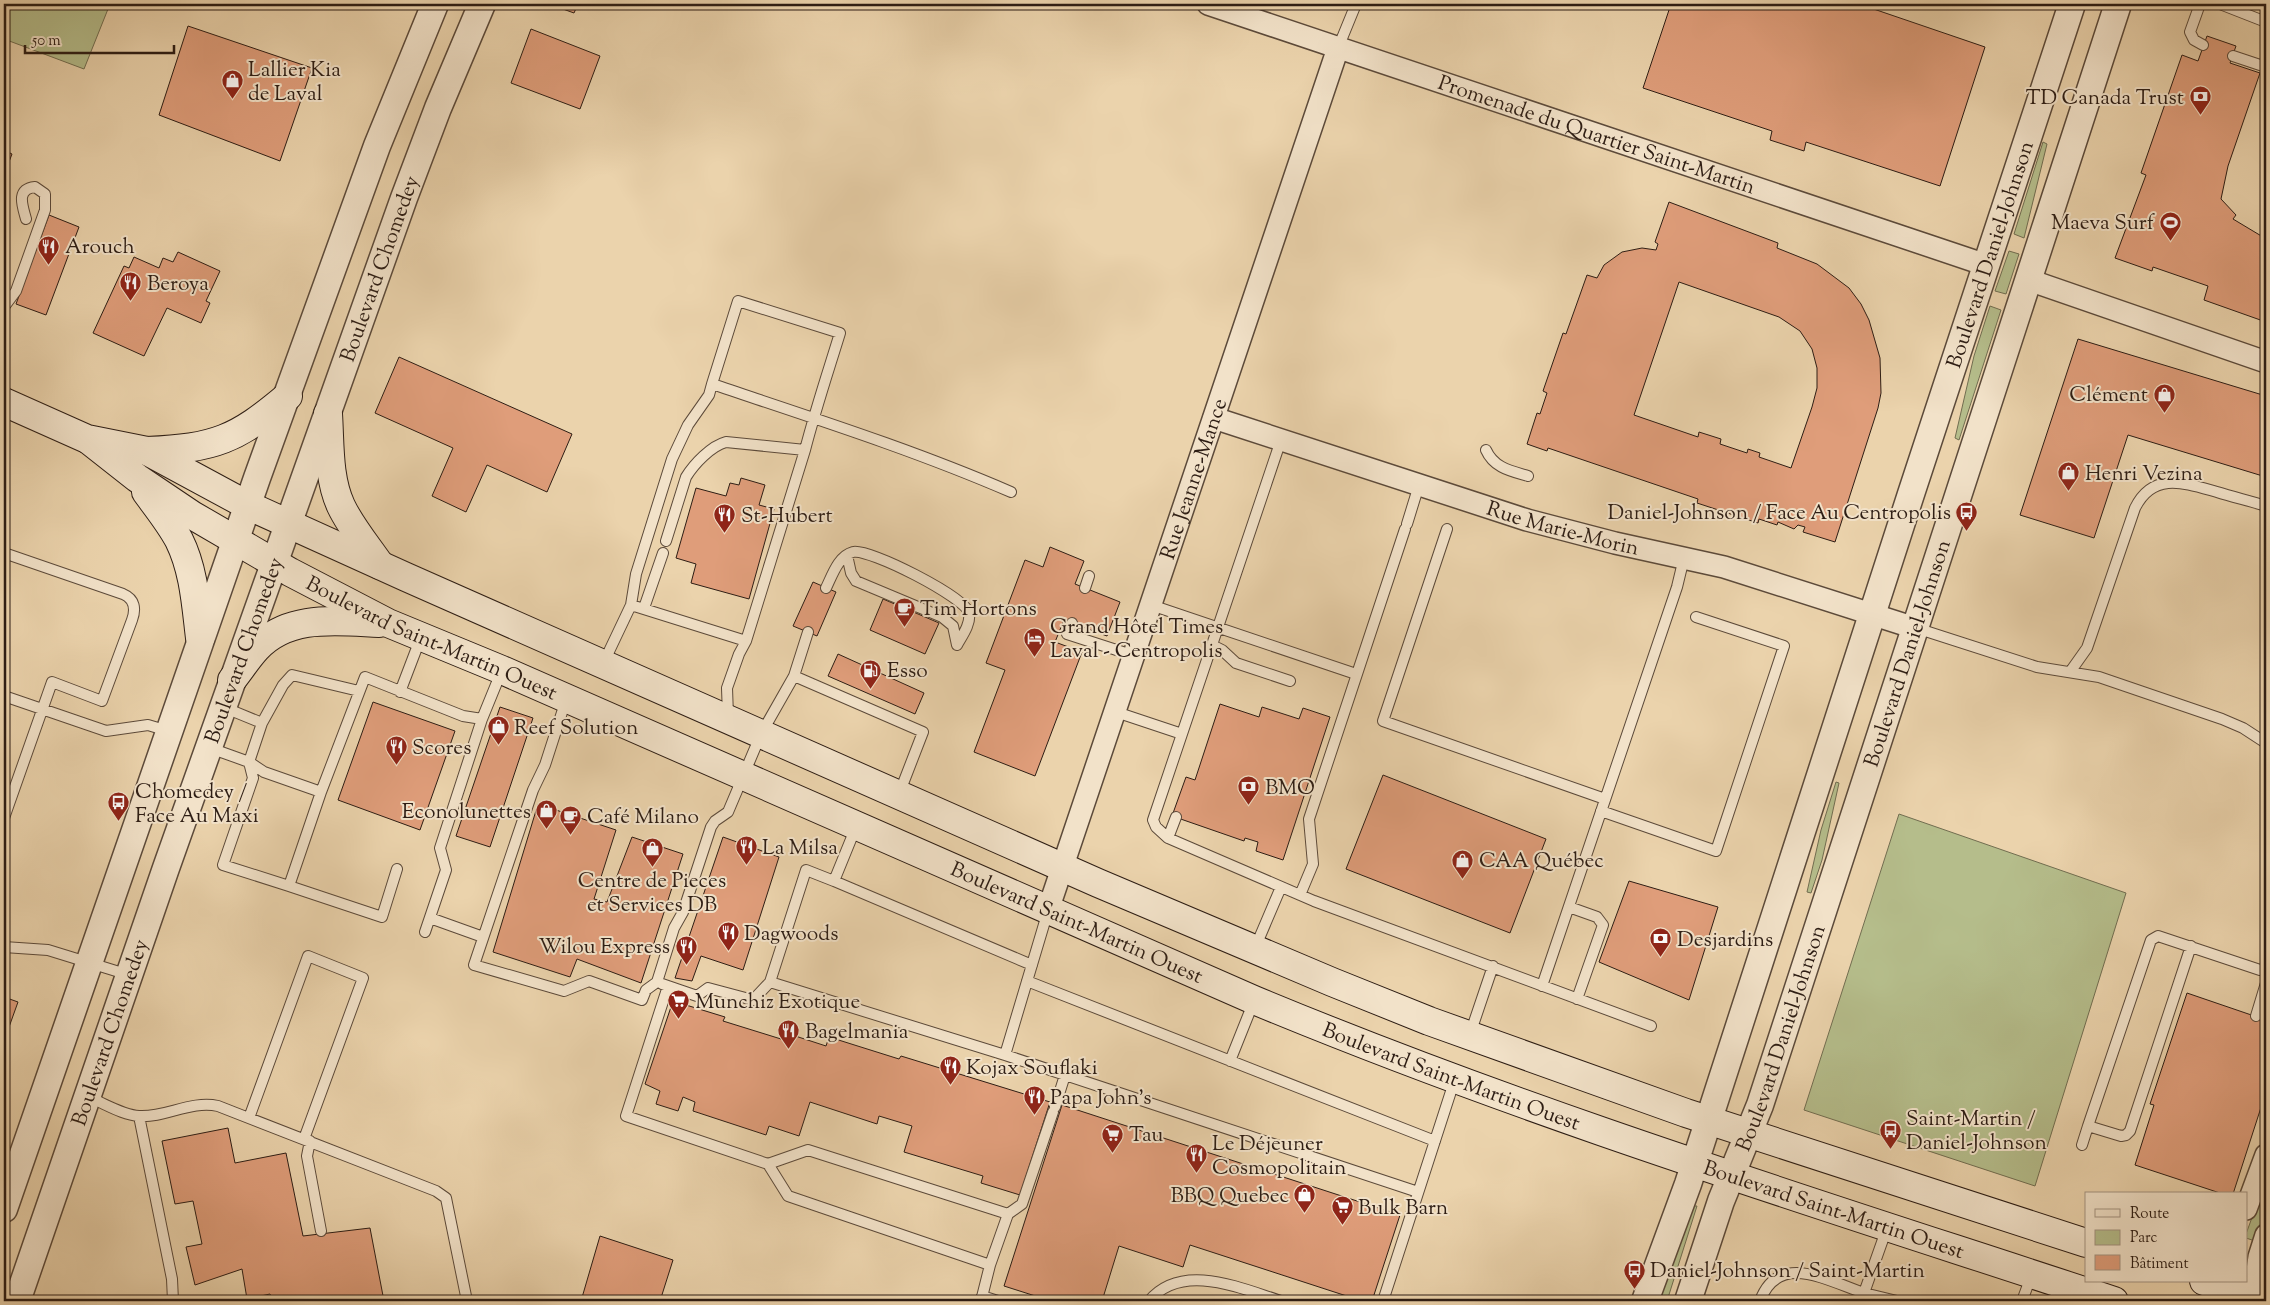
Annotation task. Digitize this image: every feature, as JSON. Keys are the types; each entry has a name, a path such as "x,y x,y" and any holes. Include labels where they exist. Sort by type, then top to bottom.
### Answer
{"main road":[{"path":"147,451 202,446 233,437 261,419 288,396"},
{"name":"Boulevard Saint-Martin Ouest","path":"4,402 87,439 147,451 247,506 381,566 1063,867 1381,1002 1708,1120 2085,1243"},
{"path":"328,414 332,473 341,506 381,566"},
{"name":"Boulevard Saint-Martin Ouest","path":"87,439 137,478 235,540 274,563 388,623 502,670 1254,1000 1351,1040 1455,1079 1694,1164 2114,1301"},
{"path":"137,478 171,527 184,552 192,582 200,638"},
{"path":"232,680 256,649 273,636 293,626 326,620 388,623"},
{"path":"2207,1282 2259,1299"}],"street":[{"name":"Boulevard Chomedey","path":"4,1208 247,506 380,137 435,4"},
{"name":"Boulevard Chomedey","path":"17,1301 232,680 438,108 482,4"},
{"name":"Promenade du Quartier Saint-Martin","path":"1208,4 1986,265"},
{"name":"Boulevard Daniel-Johnson","path":"1645,1301 1694,1164 2072,4"},
{"name":"Boulevard Daniel-Johnson","path":"1688,1301 1732,1175 1760,1105 2118,4"},
{"name":"Rue Jeanne-Mance","path":"1048,910 1338,48"},
{"path":"2029,280 2266,362"},
{"name":"Rue Marie-Morin","path":"1214,418 1544,525 1741,572 1915,628"},
{"path":"2248,1204 2266,1155"},
{"path":"2259,1299 2257,1267 2266,1235"}],"lane":[{"path":"1338,48 1356,4"},
{"path":"2200,4 2190,32 2194,40 2204,45"},
{"path":"2220,4 2266,22"},
{"path":"2233,56 2266,67"},
{"path":"2266,170 2266,185"},
{"path":"4,307 16,291 45,210 44,194 35,187 26,191 21,199 22,210 26,219"},
{"path":"603,664 631,604 636,574 672,459 688,425 709,396 738,301 840,333 746,640 739,654 728,688 728,720"},
{"path":"712,384 924,456 1011,492"},
{"path":"1281,440 1153,820 1156,827 1168,838 1300,895 1651,1026"},
{"path":"666,541 686,476 715,447 726,442 805,450"},
{"path":"1486,450 1489,458 1496,464 1528,476"},
{"path":"2070,672 2087,648 2135,508 2147,491 2167,482 2182,483 2266,506"},
{"path":"1300,895 1313,864 1309,820 1419,485"},
{"path":"1447,529 1383,722 1605,799"},
{"path":"826,588 835,568 847,555 852,552 865,554 912,574 962,604 969,614 968,621 957,645 953,626 942,617 863,585 854,577 847,555"},
{"path":"4,553 123,594 130,599 135,607 102,701 52,682 4,818"},
{"path":"644,608 663,553"},
{"path":"1542,986 1677,587 1684,558"},
{"path":"1085,588 1089,576"},
{"path":"631,604 746,640"},
{"path":"1151,605 1356,674"},
{"path":"1601,812 1716,851 1784,646 1696,617"},
{"path":"1072,623 1067,634 1135,656"},
{"path":"1915,628 2037,667 2099,677 2222,718 2266,742"},
{"path":"567,699 545,765 533,790 474,965 564,991 589,981 642,1000 646,990 656,982 674,928 683,912 712,827 715,821 728,812 761,734 794,676 808,632"},
{"path":"400,692 421,636"},
{"path":"1212,645 1225,652 1236,663 1290,681"},
{"path":"425,932 446,870 440,848 482,719 502,670"},
{"path":"359,691 292,675 283,685 262,723 249,762 252,778 223,865 382,917 397,869"},
{"path":"794,676 923,732 899,795"},
{"path":"288,886 321,792 365,678 463,716 482,719"},
{"path":"4,696 106,731 148,725 168,731"},
{"path":"223,707 262,723"},
{"path":"1116,712 1182,734"},
{"path":"209,748 249,762 264,772 321,792"},
{"path":"1168,838 1176,817"},
{"path":"1628,834 1632,822"},
{"path":"834,881 857,826"},
{"path":"656,982 697,996 708,988 753,1000 770,982 806,870 1032,965"},
{"path":"1255,950 1282,887"},
{"path":"1568,907 1597,917 1603,925 1577,999"},
{"path":"1005,1055 1048,910"},
{"path":"430,918 483,937"},
{"path":"2082,1145 2151,940 2158,936 2260,970"},
{"path":"2088,1126 2120,1136 2126,1135 2130,1131 2191,946"},
{"path":"4,947 37,948 90,961 130,975"},
{"path":"249,1118 308,956 363,978 307,1140 307,1156 321,1231"},
{"path":"1469,1035 1494,966"},
{"path":"1027,981 1435,1141"},
{"path":"770,982 1005,1055 1418,1192"},
{"path":"2256,1016 2266,983"},
{"path":"668,986 626,1116 768,1164 808,1150 1008,1214"},
{"path":"1230,1061 1254,1000"},
{"path":"998,1301 982,1299 990,1265 1008,1214 1022,1204 1065,1075"},
{"path":"1383,1301 1455,1079"},
{"path":"88,1097 128,1114 139,1116 209,1104 307,1140 442,1194 446,1198 450,1213 467,1301"},
{"path":"139,1116 172,1279 173,1301"},
{"path":"768,1164 788,1196 990,1265"},
{"path":"1864,1297 1887,1227"},
{"path":"1760,1301 1769,1283 1780,1275 1787,1273 1809,1274 1864,1297 1897,1301"},
{"path":"2022,1301 2032,1274"},
{"path":"1149,1301 1169,1287 1202,1280 1225,1284 1281,1301"}],"green space":[{"path":"4,4 110,4 84,69 4,39"},
{"path":"2043,142 2047,144 2024,238 2014,234"},
{"path":"2009,251 2019,254 2006,294 1995,291"},
{"path":"1990,306 2001,310 1959,440 1955,438 1974,356"},
{"path":"1836,782 1839,783 1822,860 1811,893 1807,892 1821,830"},
{"path":"1899,814 2126,893 2035,1186 1804,1110"},
{"path":"2266,1179 2266,1207 2255,1241 2248,1239 2248,1228"},
{"path":"1694,1206 1697,1206 1667,1301 1657,1301"}],"building":[{"path":"549,4 578,4 574,13"},
{"path":"1671,4 1859,4 1985,47 1940,186 1806,142 1804,151 1770,140 1772,131 1643,88"},
{"path":"188,26 312,68 280,161 159,115"},
{"path":"531,29 600,56 580,109 511,83"},
{"path":"2207,36 2236,46 2230,63 2260,73 2228,166 2221,199 2236,215 2233,219 2263,237 2261,242 2266,243 2266,322 2204,300 2208,286 2153,267 2152,271 2115,258 2146,175 2141,173 2182,55 2198,61"},
{"path":"4,150 12,154 4,175"},
{"path":"1669,202 1778,243 1777,248 1817,264 1849,288 1861,304 1869,320 1880,358 1881,393 1878,408 1835,542 1803,532 1805,527 1798,525 1794,529 1778,522 1777,525 1759,519 1758,523 1697,503 1698,499 1548,448 1547,451 1527,444 1537,413 1540,414 1547,393 1543,391 1563,333 1566,334 1587,275 1597,278 1604,265 1622,252 1642,248 1656,250 1658,244 1655,242","holes":["1679,282 1779,317 1800,331 1812,349 1817,368 1817,388 1791,468 1759,457 1760,453 1748,449 1747,453 1720,444 1721,439 1699,432 1698,437 1634,415"]},
{"path":"49,215 79,227 46,315 16,304"},
{"path":"178,252 220,271 206,301 210,303 201,323 167,308 144,356 93,333 124,266 129,268 134,257 159,268 163,258 173,262"},
{"path":"2078,339 2266,396 2266,477 2128,435 2094,538 2020,515"},
{"path":"399,357 572,434 547,492 487,465 466,512 432,496 453,448 375,413"},
{"name":"St-Hubert","path":"741,478 765,485 759,505 774,509 749,599 691,583 696,564 676,558 696,488 726,496 730,483 739,485"},
{"name":"Grand Hôtel Times Laval - Centropolis","path":"1050,547 1084,561 1075,584 1120,602 1107,636 1064,620 1055,642 1082,652 1035,776 974,752 1005,670 986,663 1025,560 1043,567"},
{"path":"813,582 836,592 817,636 793,626"},
{"name":"Tim Hortons","path":"883,599 939,623 925,654 870,630"},
{"path":"838,654 924,693 915,714 828,676"},
{"name":"Scores","path":"373,702 455,731 420,830 338,800"},
{"path":"1220,704 1259,717 1262,707 1299,719 1303,708 1330,717 1283,860 1256,851 1258,842 1245,838 1244,841 1172,816 1186,777 1195,780"},
{"path":"500,707 533,718 490,847 456,836"},
{"path":"1383,775 1546,839 1510,933 1346,869"},
{"path":"538,804 616,830 594,899 607,902 632,837 683,854 641,983 577,959 570,977 493,952"},
{"path":"723,837 779,857 743,970 701,956 692,981 675,978"},
{"path":"1629,881 1718,907 1689,1000 1599,962"},
{"path":"2187,993 2266,1020 2266,1092 2234,1192 2217,1192 2135,1165 2154,1105 2150,1104"},
{"path":"4,997 18,1002 4,1041"},
{"path":"673,1001 725,1017 723,1021 781,1039 783,1032 826,1046 829,1037 899,1059 901,1056 1050,1102 1020,1195 981,1183 983,1176 904,1152 912,1126 879,1116 877,1124 810,1102 799,1136 769,1126 766,1135 693,1111 695,1102 683,1097 678,1111 656,1104 660,1091 645,1084"},
{"path":"1062,1105 1400,1215 1372,1301 1362,1301 1190,1245 1183,1267 1119,1246 1102,1301 1051,1301 1004,1286"},
{"path":"228,1128 235,1163 286,1153 303,1236 370,1228 384,1301 273,1301 270,1294 247,1299 242,1269 195,1285 186,1247 202,1244 193,1201 175,1204 162,1141"},
{"path":"600,1236 673,1260 660,1301 581,1301"}],"place":[{"name":"Lallier Kia de Laval","path":"232,100"},
{"name":"TD Canada Trust","path":"2200,116"},
{"name":"Maeva Surf","path":"2170,241"},
{"name":"Arouch","path":"49,265"},
{"name":"Beroya","path":"131,302"},
{"name":"Clément","path":"2164,413"},
{"name":"Henri Vezina","path":"2069,492"},
{"name":"Daniel-Johnson / Face Au Centropolis","path":"1967,531"},
{"name":"St-Hubert","path":"725,534"},
{"name":"Tim Hortons","path":"904,627"},
{"name":"Grand Hôtel Times Laval - Centropolis","path":"1034,657"},
{"name":"Esso","path":"871,689"},
{"name":"Reef Solution","path":"498,746"},
{"name":"Scores","path":"396,766"},
{"name":"BMO","path":"1249,806"},
{"name":"Chomedey / Face Au Maxi","path":"119,822"},
{"name":"Econolunettes","path":"547,830"},
{"name":"Café Milano","path":"571,835"},
{"name":"La Milsa","path":"746,866"},
{"name":"Centre de Pieces et Services DB","path":"652,867"},
{"name":"CAA Québec","path":"1463,879"},
{"name":"Dagwoods","path":"728,952"},
{"name":"Desjardins","path":"1661,958"},
{"name":"Wilou Express","path":"686,965"},
{"name":"Munchiz Exotique","path":"679,1020"},
{"name":"Bagelmania","path":"789,1050"},
{"name":"Kojax Souflaki","path":"950,1086"},
{"name":"Papa John's","path":"1034,1116"},
{"name":"Saint-Martin / Daniel-Johnson","path":"1890,1149"},
{"name":"Tau","path":"1113,1153"},
{"name":"Le Déjeuner Cosmopolitain","path":"1196,1174"},
{"name":"BBQ Quebec","path":"1305,1214"},
{"name":"Bulk Barn","path":"1342,1226"},
{"name":"Daniel-Johnson / Saint-Martin","path":"1634,1289"}]}
